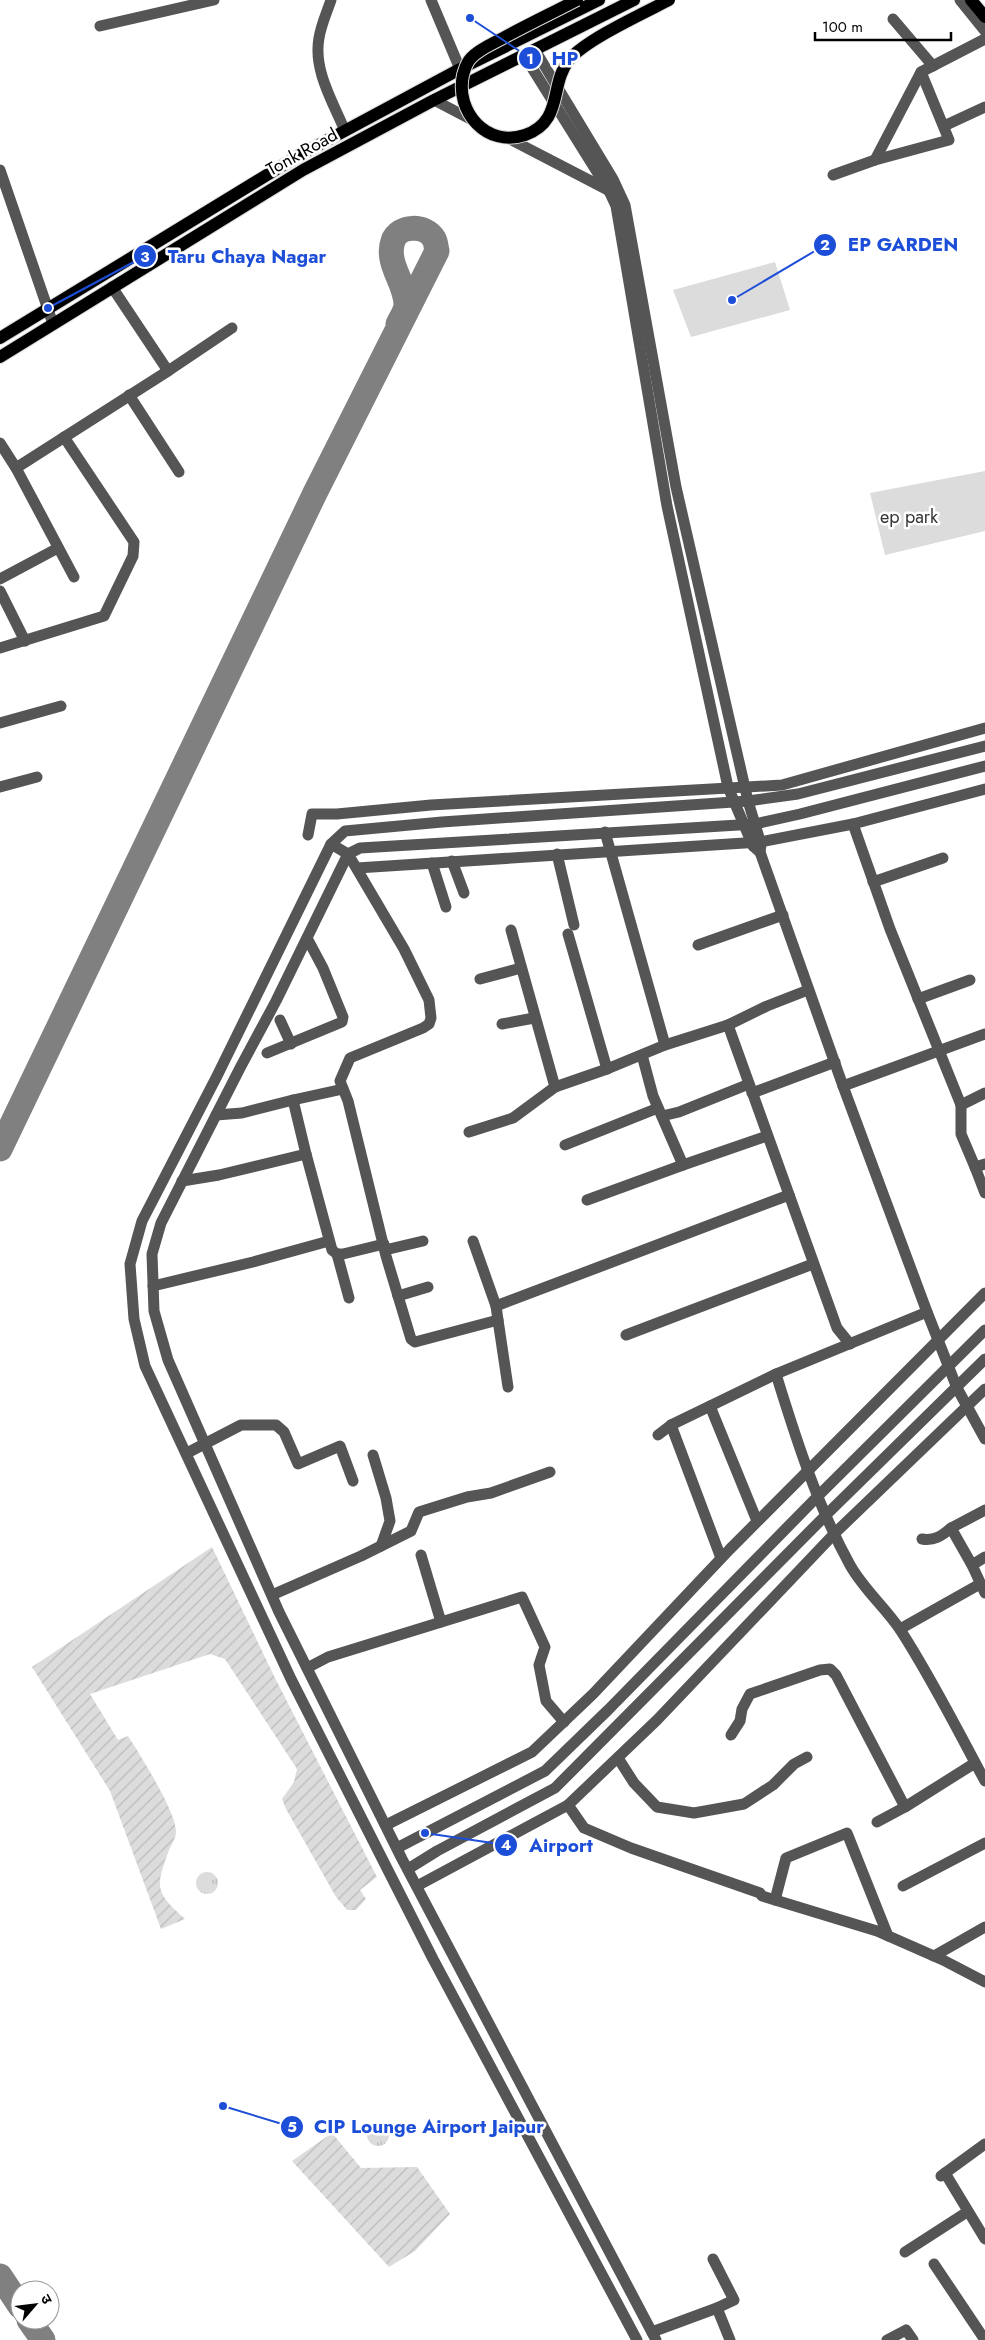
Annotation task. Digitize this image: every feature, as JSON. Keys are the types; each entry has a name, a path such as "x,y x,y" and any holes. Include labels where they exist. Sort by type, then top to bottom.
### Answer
{"main road":[{"path":"577,0 488,46 472,57 464,69 461,91 466,110 476,124 487,131 505,137 525,135 534,130 549,118 564,66 576,52 669,0"},
{"name":"Tonk Road","path":"0,338 298,156 460,69 599,0"},
{"name":"Tonk Road","path":"0,357 303,170 434,100 634,0"},
{"path":"972,0 985,17"}],"street":[{"path":"100,26 197,2 214,0"},
{"path":"331,0 319,38 320,62 322,77 345,131"},
{"path":"432,0 460,69"},
{"path":"960,0 985,31"},
{"path":"893,19 933,66"},
{"path":"875,160 921,72 985,39"},
{"path":"529,53 616,206 667,506 728,787 734,803 749,824 927,1312 957,1388 985,1439"},
{"path":"529,53 613,178 624,205 676,487 745,786 749,824"},
{"path":"833,174 875,160 949,140 921,72"},
{"path":"434,100 609,191"},
{"path":"944,126 985,107"},
{"path":"0,170 54,324"},
{"path":"112,287 168,370"},
{"path":"16,468 232,328"},
{"path":"129,395 180,472"},
{"path":"0,648 104,616 133,556 134,542 64,437"},
{"path":"0,443 16,468 74,577"},
{"path":"0,579 58,548"},
{"path":"0,591 25,641"},
{"path":"0,723 61,706"},
{"path":"308,835 312,814 337,814 431,805 782,785 985,728"},
{"path":"637,2340 392,1881 291,1679 145,1366 134,1318 130,1264 142,1221 217,1076 331,844 345,832 442,822 734,803 798,794 985,746"},
{"path":"713,2259 734,2300 654,2336 405,1864 271,1592 168,1360 154,1311 152,1254 158,1231 182,1181 276,1001 348,854 360,848 749,824 800,814 985,766"},
{"path":"0,786 37,778"},
{"path":"357,868 611,851 757,846 853,824 985,789"},
{"path":"853,824 873,882 938,1052 961,1105 960,1134 980,1165 985,1193"},
{"path":"605,832 665,1045"},
{"path":"331,844 348,854 357,868 404,949 429,1000 431,1012 429,1024 423,1028 350,1058 340,1081 411,1339 415,1342 498,1320"},
{"path":"557,854 571,930 607,1069"},
{"path":"873,882 943,858"},
{"path":"452,861 464,893"},
{"path":"432,863 446,907"},
{"path":"698,945 783,914"},
{"path":"511,930 554,1087"},
{"path":"267,1053 337,1026 342,1022 343,1017 323,968 307,938"},
{"path":"480,979 521,968"},
{"path":"918,999 970,980"},
{"path":"469,1132 512,1118 554,1087 607,1069 665,1045 728,1025 767,1006 808,990"},
{"path":"502,1024 534,1018"},
{"path":"280,1020 291,1044"},
{"path":"728,1025 837,1328 850,1344"},
{"path":"843,1086 985,1034"},
{"path":"642,1055 660,1112 683,1165"},
{"path":"565,1145 660,1112 678,1112 835,1062"},
{"path":"216,1115 242,1113 343,1089"},
{"path":"961,1105 985,1093"},
{"path":"293,1100 329,1241 332,1250 336,1254 349,1298"},
{"path":"587,1200 767,1136"},
{"path":"182,1181 219,1175 306,1154"},
{"path":"496,1306 789,1195"},
{"path":"153,1286 253,1262 329,1241"},
{"path":"336,1254 422,1241"},
{"path":"473,1241 496,1306 508,1387"},
{"path":"626,1335 813,1264"},
{"path":"398,1296 428,1287"},
{"path":"386,1825 532,1752 600,1687 720,1558 985,1293"},
{"path":"658,1435 671,1425 776,1374 927,1312"},
{"path":"397,1848 545,1772 948,1365 985,1330"},
{"path":"384,1864 405,1864 436,1851 555,1788 826,1515 985,1359"},
{"path":"776,1374 796,1442 826,1515 850,1565 867,1592 900,1629 985,1780"},
{"path":"417,1886 568,1805 618,1758 745,1629 835,1533 985,1389"},
{"path":"710,1406 757,1521"},
{"path":"187,1453 241,1425 276,1426 280,1427 284,1432 298,1464 340,1446 353,1481"},
{"path":"671,1425 720,1558"},
{"path":"373,1455 386,1498 390,1521 381,1546"},
{"path":"253,1596 271,1592 381,1546 411,1531 419,1512 467,1497 491,1494 550,1472"},
{"path":"922,1539 937,1538 985,1510"},
{"path":"900,1629 983,1588 952,1528"},
{"path":"421,1555 441,1622"},
{"path":"972,1565 985,1557"},
{"path":"307,1668 328,1657 376,1644 522,1597 545,1647 539,1665 546,1701 564,1722"},
{"path":"731,1735 740,1721 742,1709 750,1694 830,1669 836,1675 905,1807"},
{"path":"618,1758 634,1784 657,1807 694,1813 744,1804 773,1785 794,1764 806,1757"},
{"path":"877,1822 905,1807 975,1763"},
{"path":"568,1805 584,1828 775,1900 888,1936 934,1956 985,1982"},
{"path":"775,1900 786,1858 846,1832 888,1936"},
{"path":"903,1886 985,1843"},
{"path":"934,1956 985,1927"},
{"path":"985,2144 943,2175 985,2239"},
{"path":"905,2252 967,2212"},
{"path":"934,2264 984,2340"},
{"path":"717,2308 730,2340"},
{"path":"887,2340 906,2330 913,2340"}],"green space":[{"path":"775,262 790,310 691,337 673,290"},
{"name":"ep park","path":"985,471 985,531 885,555 870,493"},
{"path":"212,1547 275,1678 377,1877 360,1890 366,1899 356,1910 347,1910 336,1897 286,1809 282,1799 294,1782 297,1769 225,1659 210,1654 90,1694 118,1740 128,1736 156,1783 175,1823 176,1834 161,1873 160,1889 168,1902 185,1919 161,1929 110,1791 32,1667"},
{"path":"207,1872 215,1875 218,1883 215,1891 207,1894 199,1891 196,1883 199,1875"},
{"path":"378,2124 386,2127 389,2135 386,2143 378,2146 370,2143 367,2135 370,2127"},
{"path":"332,2133 361,2168 417,2167 450,2214 415,2251 389,2267 292,2161"}],"taxiway":[{"path":"0,1149 315,493 437,251 435,240 430,234 419,229 412,228 400,232 393,241 391,249 406,306 398,324"},
{"path":"0,2276 10,2291"},
{"path":"36,2330 43,2340"}],"place":[{"name":"HP","path":"470,18"},
{"name":"EP GARDEN","path":"732,300"},
{"name":"Taru Chaya Nagar","path":"48,308"},
{"name":"Airport","path":"425,1833"},
{"name":"CIP Lounge Airport Jaipur","path":"223,2106"}]}
